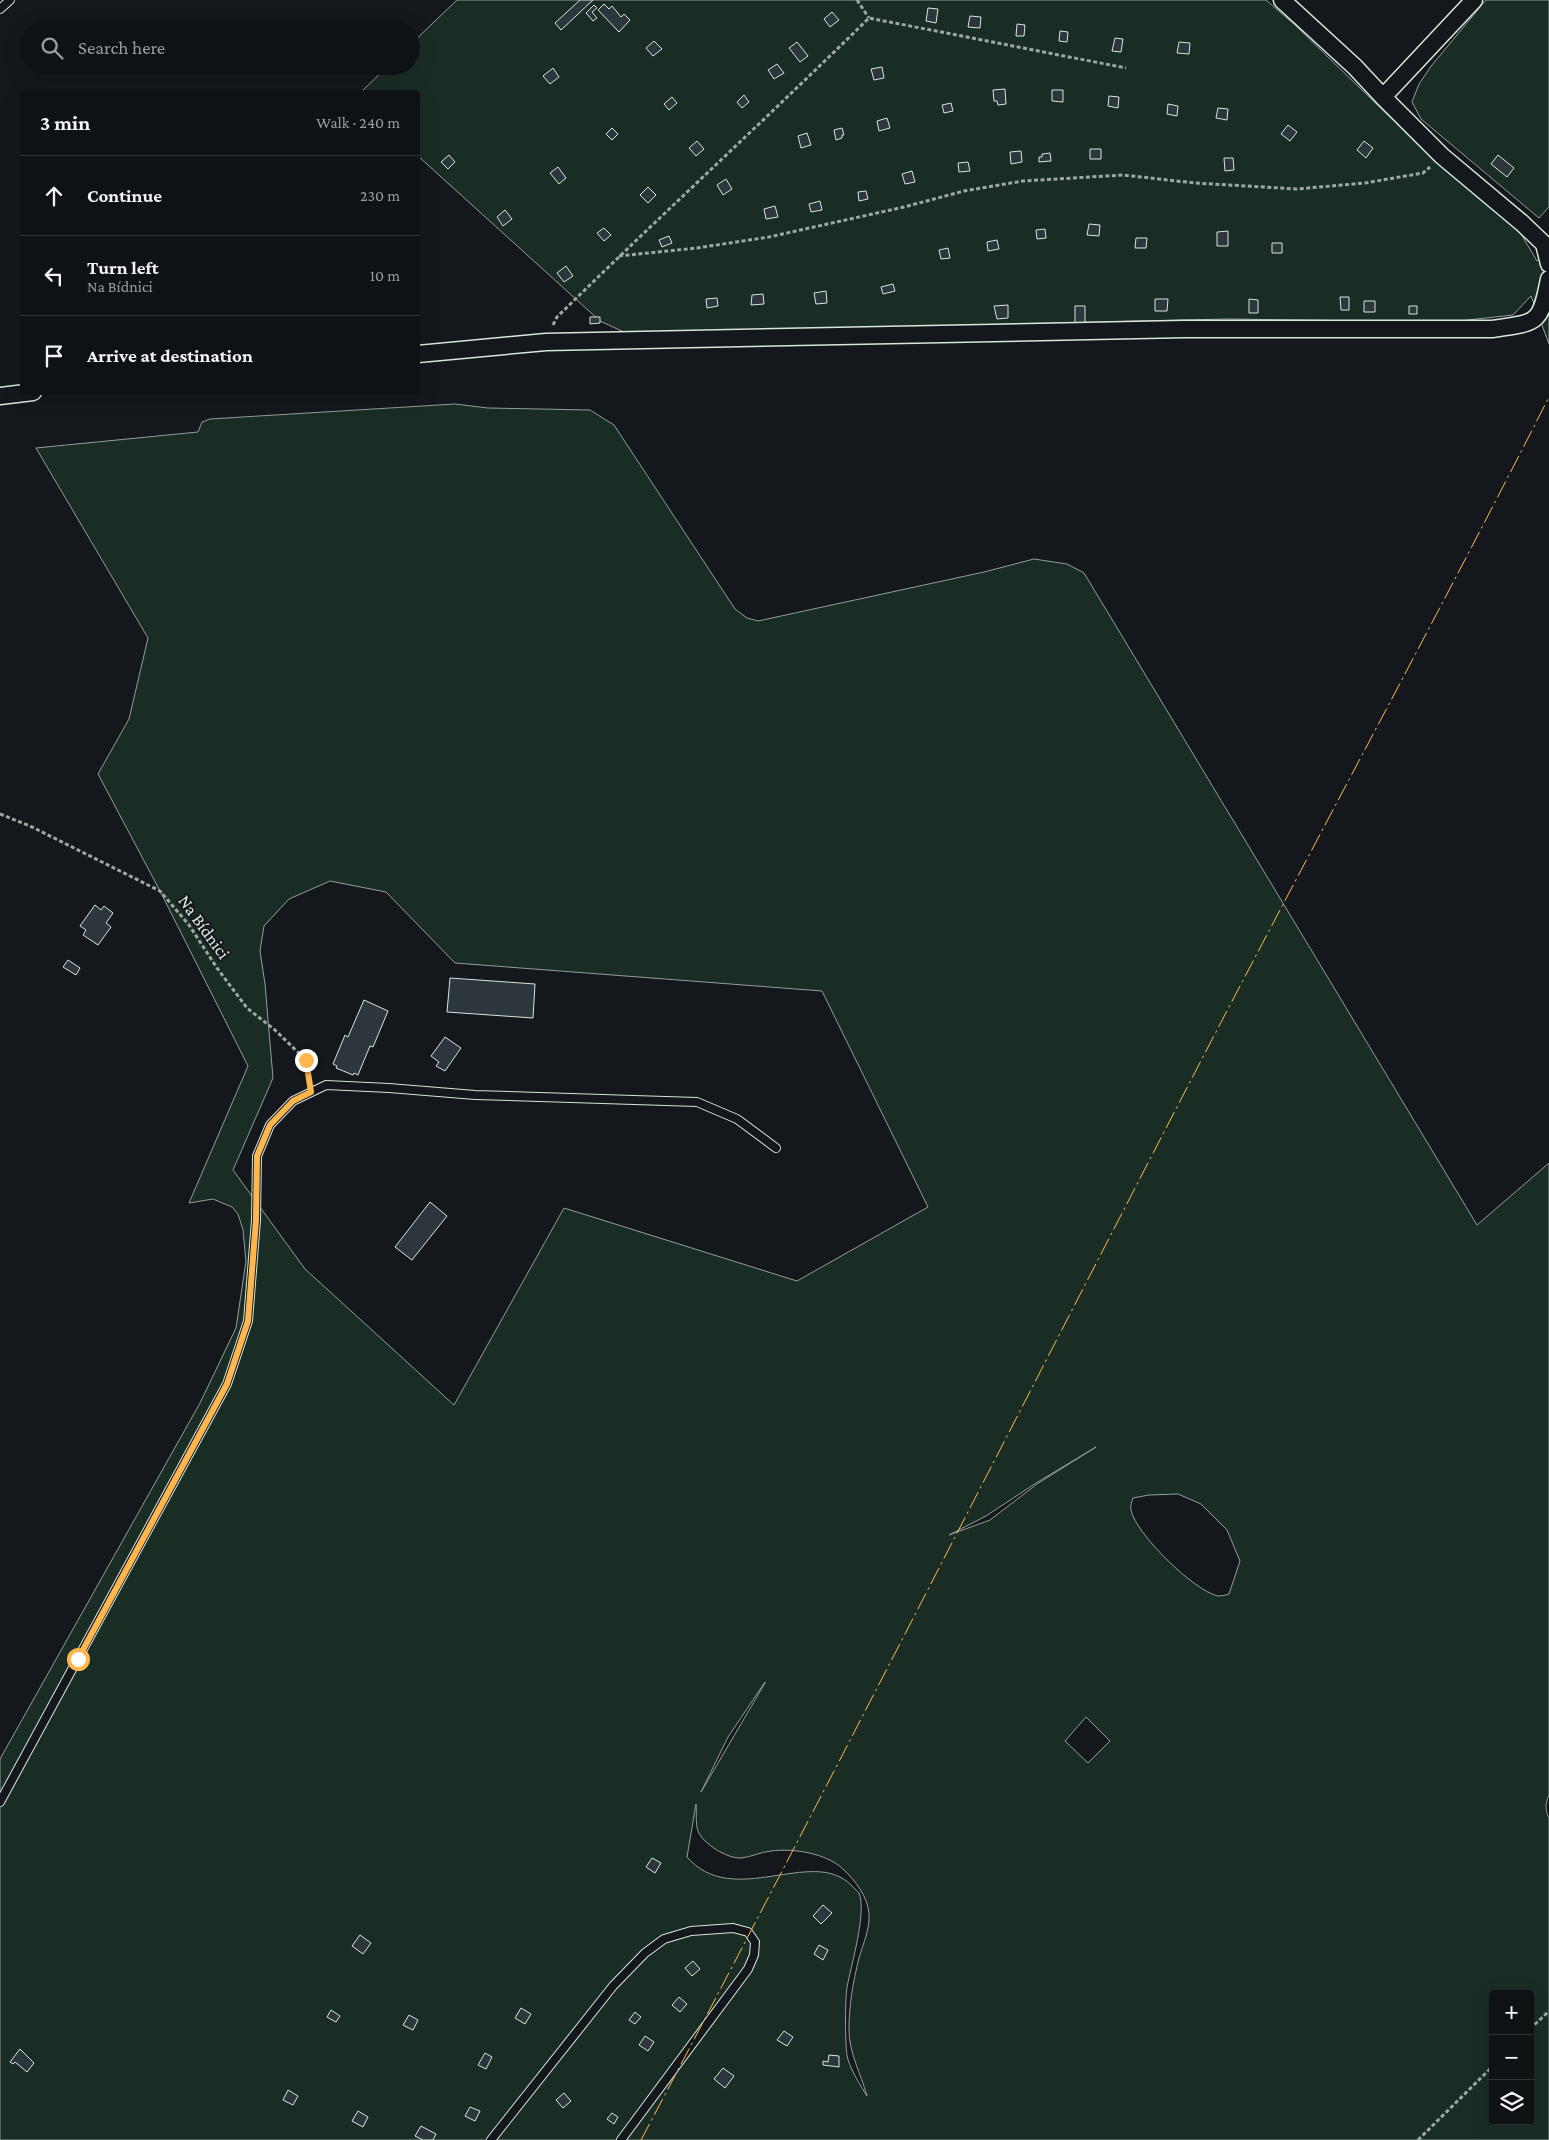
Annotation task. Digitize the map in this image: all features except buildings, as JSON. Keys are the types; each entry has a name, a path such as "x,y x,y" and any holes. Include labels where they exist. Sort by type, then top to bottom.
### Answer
{"street":[{"path":"1282,0 1355,67 1442,156 1522,222 1544,244 1549,264"},
{"path":"1383,97 1474,0"},
{"path":"420,354 546,342 1174,329 1492,329 1534,321 1539,314 1549,279"},
{"path":"0,396 20,394"}],"lane":[{"path":"0,9 10,0"},
{"path":"0,1802 227,1384 248,1321 256,1220 257,1156 270,1125 293,1101 326,1085 475,1095 697,1102 738,1119 776,1148"},
{"path":"491,2140 613,1986 645,1953 664,1939 691,1931 733,1928 748,1932 755,1942 754,1955 748,1969 621,2140"}],"path":[{"path":"857,0 869,18 1126,68"},
{"path":"546,342 557,318 619,256 869,18"},
{"path":"619,256 697,248 769,237 904,207 964,190 1023,181 1123,175 1195,183 1297,188 1365,183 1423,173 1442,156"},
{"name":"Na Bídnici","path":"0,814 38,830 160,891 189,925 217,968 247,1008 275,1030 306,1060 311,1092"},
{"path":"1534,2025 1549,2011"},
{"path":"1418,2140 1489,2070"}],"green space":[{"path":"457,0 1266,0 1295,25 1427,153 1518,229 1537,261 1549,248 1549,344 1531,296 1513,315 1450,322 1227,319 626,333 600,321 420,158 420,90 363,90 379,75 420,75 420,35"},
{"path":"1486,0 1549,0 1549,207 1539,218 1421,119 1412,102 1419,84 1432,65"},
{"path":"455,404 488,408 590,410 614,425 735,609 747,618 758,621 984,572 1034,559 1067,564 1084,573 1477,1225 1549,1163 1549,1795 1546,1807 1549,1818 1549,2140 0,2140 0,1759 200,1403 236,1328 246,1261 243,1230 238,1214 232,1207 213,1199 189,1203 248,1066 160,891 98,774 129,719 148,638 36,448 198,432 202,422 210,419","holes":["330,881 386,892 455,963 822,991 928,1207 797,1281 564,1208 454,1405 305,1269 233,1170 273,1078 265,984 260,951 264,926 289,899","1096,1447 1037,1484 990,1520 949,1535 986,1516 1036,1483","1178,1494 1201,1504 1227,1530 1240,1561 1229,1594 1218,1596 1195,1584 1154,1546 1135,1520 1131,1508 1133,1498 1149,1495","765,1682 701,1792 728,1737","1086,1717 1110,1741 1088,1763 1065,1741","696,1804 696,1821 701,1836 710,1846 729,1856 741,1858 780,1850 799,1851 828,1859 848,1873 863,1895 869,1914 867,1931 853,1985 849,2030 853,2055 867,2096 850,2064 846,2041 847,1987 860,1926 861,1902 859,1893 851,1885 835,1875 815,1872 749,1879 727,1878 706,1872 687,1857"]}],"power":[{"path":"641,2140 854,1733 1205,1053 1549,397"}],"route":[{"path":"78,1659 227,1384 248,1321 256,1220 257,1156 270,1125 293,1101 311,1092 306,1060"}]}
